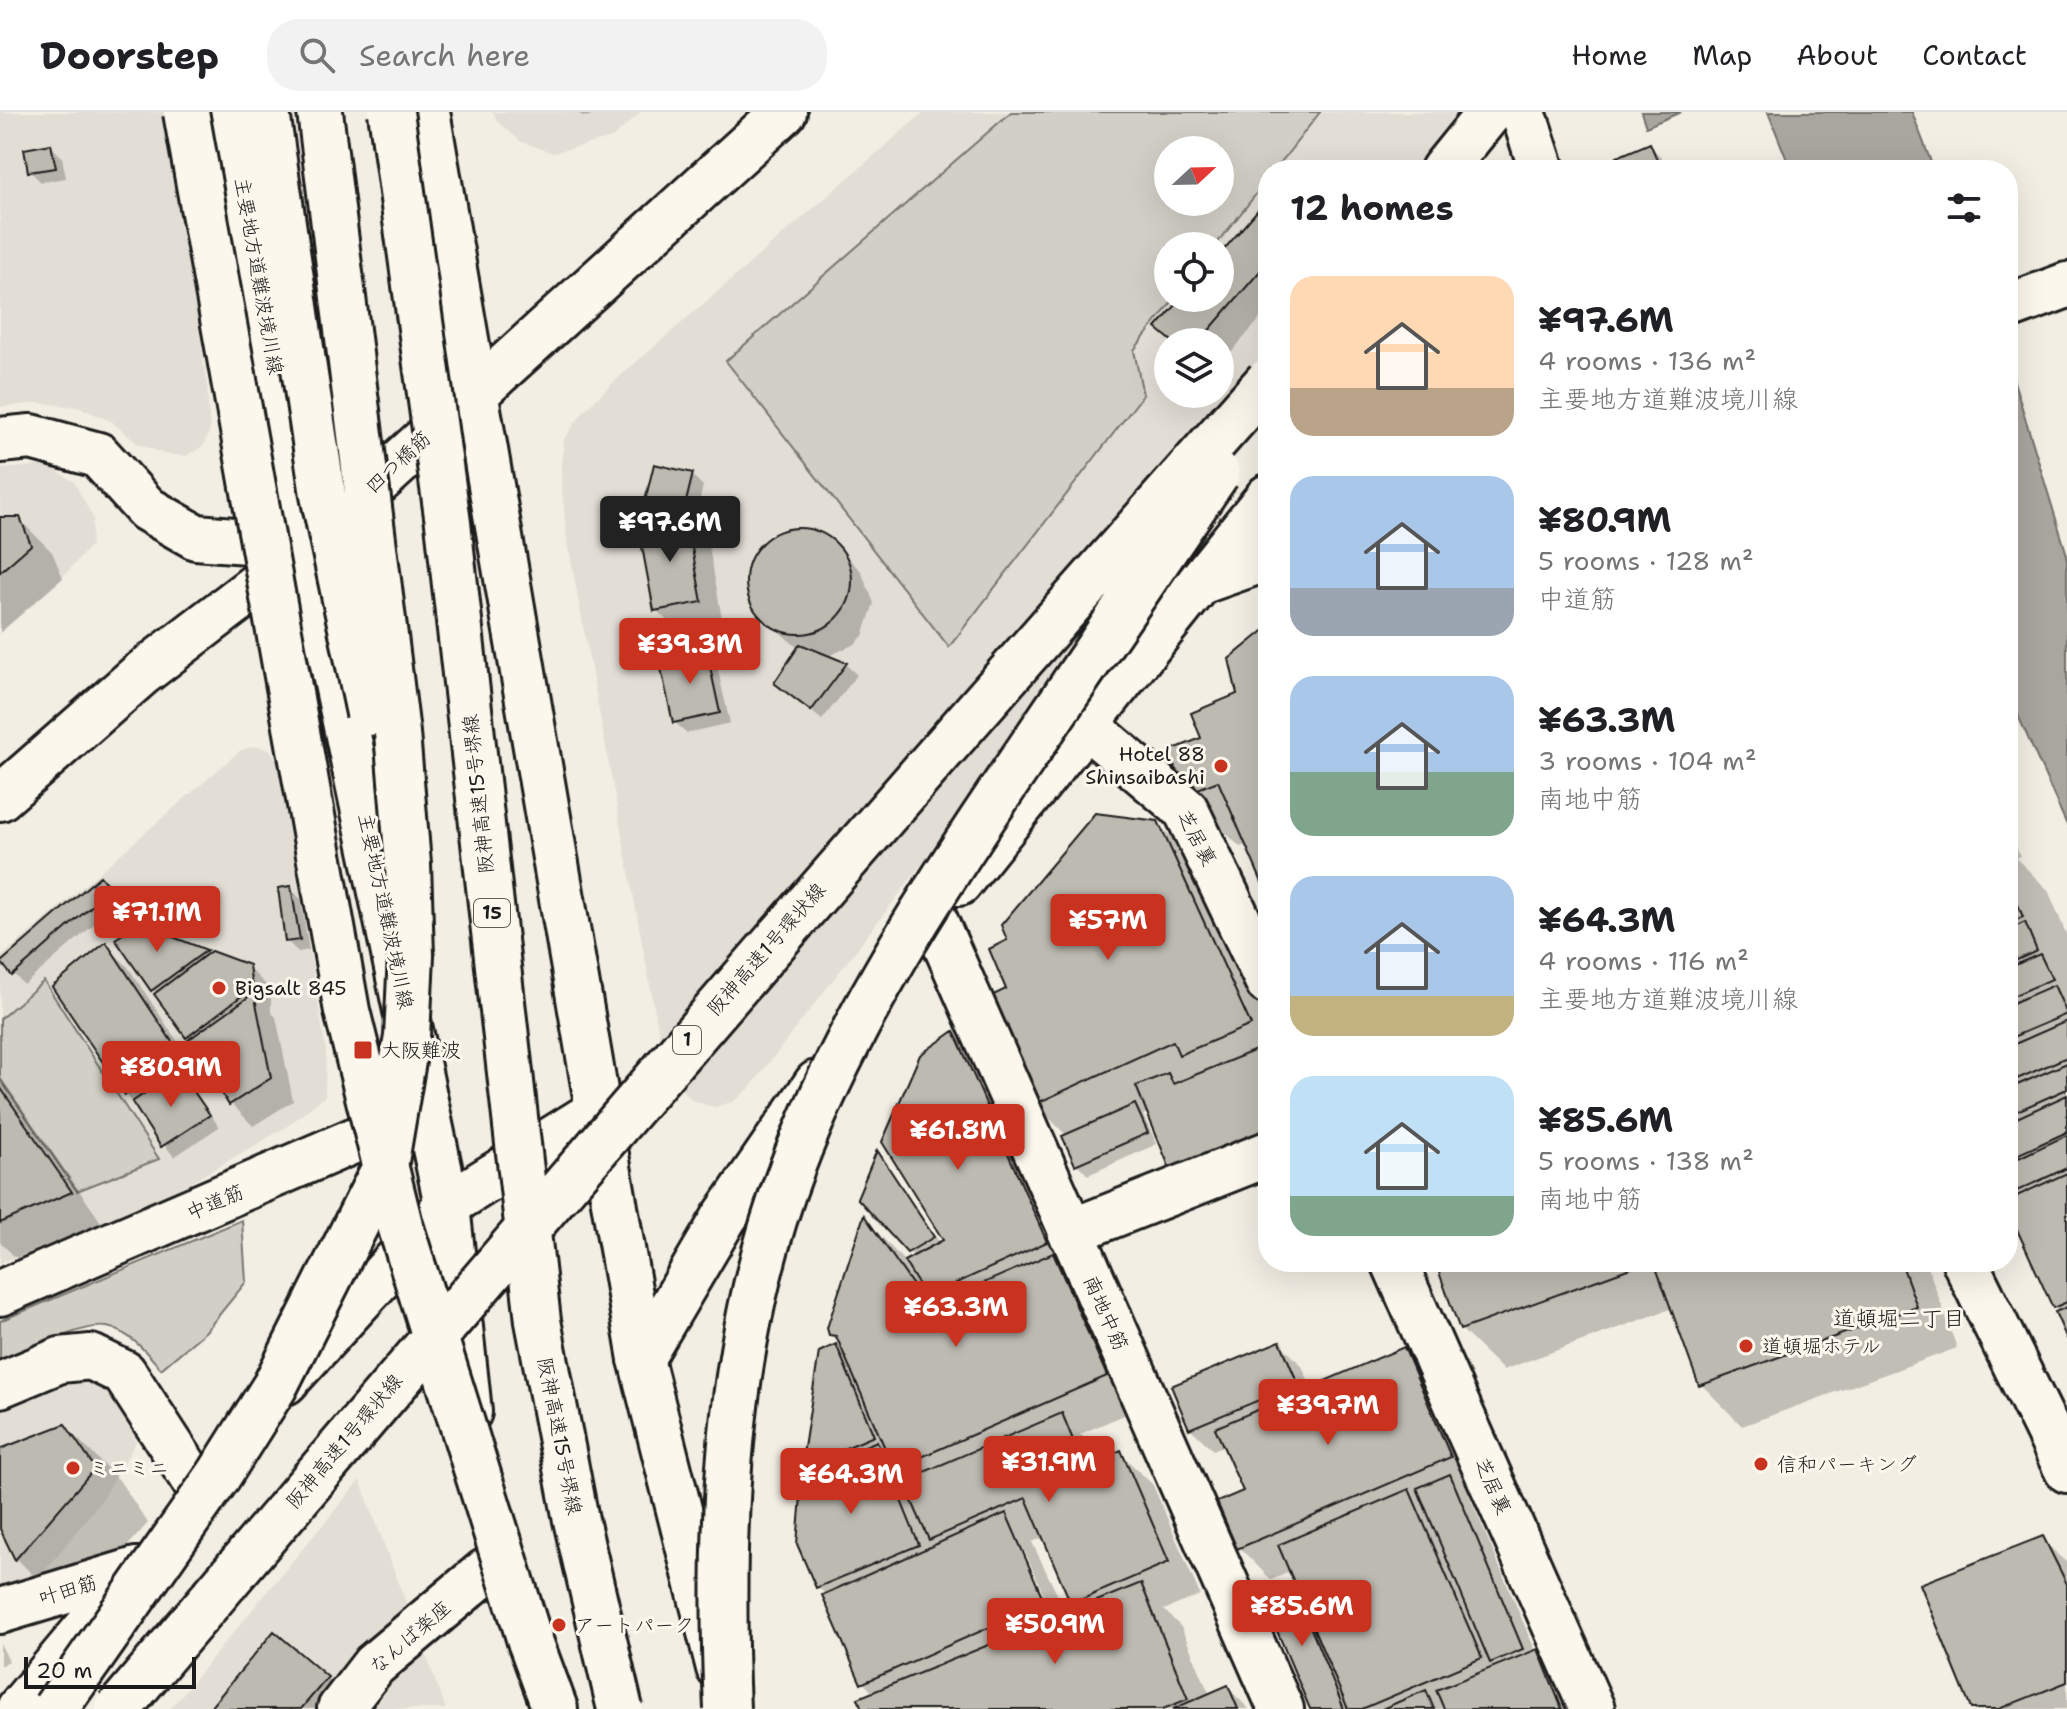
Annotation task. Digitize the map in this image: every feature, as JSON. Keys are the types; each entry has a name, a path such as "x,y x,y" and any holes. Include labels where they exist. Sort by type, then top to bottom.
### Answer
{"main road":[{"path":"186,112 347,1011 400,1225 555,1709"},
{"name":"主要地方道難波境川線","path":"230,112 308,546 447,1205 486,1571 534,1709"},
{"path":"267,112 323,495 396,846 411,955"},
{"path":"55,1709 219,1475 275,1386 385,1167 407,1037 411,955 397,733 320,112"},
{"name":"阪神高速15号堺線","path":"391,112 448,523 538,1321 576,1520 620,1709"},
{"path":"427,112 641,1359 728,1709"},
{"name":"四つ橋筋","path":"0,798 141,674 308,546 784,112"},
{"path":"1451,160 1490,112"},
{"path":"1523,112 1535,160"},
{"path":"2018,303 2067,285"},
{"name":"阪神高速1号環状線","path":"118,1709 863,837 1258,392"},
{"path":"728,1709 723,1610 726,1479 737,1391 764,1258 791,1169 827,1084 931,897 1258,412"},
{"path":"0,440 31,437 98,455 147,509 196,537 308,546"},
{"path":"641,1359 724,1218 933,916 1258,510"},
{"path":"1200,582 1258,562"},
{"name":"芝居裏","path":"1087,726 1186,810 1258,961"},
{"name":"南地中筋","path":"933,916 1281,1709"},
{"name":"中道筋","path":"0,1293 428,1109"},
{"path":"19,1709 136,1570 300,1363 447,1205 599,1110"},
{"path":"1070,1232 1258,1158"},
{"name":"芝居裏","path":"1398,1272 1592,1709"},
{"path":"1970,1272 2067,1470"},
{"path":"0,1385 60,1360 91,1357 124,1373 200,1490"},
{"name":"叶田筋","path":"0,1611 136,1570"},
{"name":"なんば楽座","path":"340,1709 374,1665 486,1571"}],"shaded area":[{"path":"0,112 168,112 207,385 210,430 203,446 186,456 164,454 137,443 111,421 78,407 40,403 0,407"},
{"path":"493,112 641,112 612,138 553,153 520,141 497,121"},
{"path":"924,112 1488,112 1466,160 1258,160 1258,428 749,1089 733,1102 714,1107 693,1101 676,1084 663,1055 567,539 561,480 564,439 583,412 617,379"},
{"path":"1011,112 1320,112 1283,160 1258,160 1258,192 1226,232 1154,232 1154,312 1164,312 1134,350 1143,395 949,647 726,361"},
{"path":"1641,112 1681,112 1646,127"},
{"path":"1768,112 1912,112 1930,160 1787,160"},
{"path":"2018,395 2067,555 2067,825 2018,715"},
{"path":"48,465 74,482 93,518 91,545 62,578 0,632 0,469"},
{"path":"256,746 271,750 279,765 326,1051 325,1096 286,1127 158,1202 0,1263 0,958 241,750"},
{"path":"44,981 159,1159 77,1191 0,1079 0,1019"},
{"path":"242,1220 246,1282 206,1331 161,1369 130,1338 107,1327 83,1329 0,1362 0,1321"},
{"path":"85,1380 110,1387 128,1410 136,1442 104,1497 0,1627 0,1410 58,1385"},
{"path":"360,1480 446,1709 170,1709"}],"building":[{"path":"1650,143 1657,160 1618,160 1617,157"},
{"path":"51,144 56,168 28,172 24,149"},
{"path":"1258,210 1258,274 1234,301 1234,238"},
{"path":"1170,312 1225,312 1211,328 1156,328"},
{"path":"654,464 693,473 684,510 645,501"},
{"path":"686,516 702,602 654,611 638,525"},
{"path":"0,517 20,517 31,545 0,572"},
{"path":"799,528 819,532 836,544 848,561 852,581 848,601 836,618 819,630 799,634 779,630 762,618 750,601 746,581 750,561 762,544 779,532"},
{"name":"Hotel 88 Shinsaibashi","path":"1258,635 1258,873 1218,781 1185,794 1169,751 1201,738 1191,713 1237,694 1229,659"},
{"path":"800,644 847,663 811,711 774,683"},
{"path":"706,648 720,713 673,723 659,659"},
{"path":"1095,813 1158,821 1251,1025 1179,1055 1173,1041 1033,1105 985,999 1006,989 989,949 1007,940 1001,925"},
{"path":"100,876 111,889 12,976 1,962"},
{"path":"291,886 300,940 285,942 278,888"},
{"path":"2025,922 2037,951 2018,960 2018,925"},
{"path":"139,924 207,950 151,991 115,939"},
{"path":"106,942 184,1060 125,1095 52,987"},
{"path":"211,951 249,965 252,988 186,1038 154,994"},
{"path":"2040,954 2052,979 2018,994 2018,964"},
{"path":"2054,985 2067,1014 2018,1035 2018,1001"},
{"path":"254,993 271,1078 229,1105 188,1040"},
{"path":"2067,1021 2067,1057 2018,1079 2018,1043"},
{"path":"954,1031 1047,1242 926,1297 904,1261 943,1240 882,1142 920,1055"},
{"path":"1258,1049 1258,1133 1170,1169 1136,1086 1168,1073 1173,1084"},
{"path":"2067,1063 2067,1089 2018,1111 2018,1085"},
{"path":"179,1070 210,1115 161,1147 132,1102"},
{"path":"0,1087 72,1192 0,1223"},
{"path":"2067,1095 2067,1132 2018,1154 2018,1117"},
{"path":"1135,1104 1148,1133 1075,1165 1062,1136"},
{"path":"2067,1135 2067,1168 2018,1190 2018,1158"},
{"path":"877,1150 934,1237 907,1253 857,1198"},
{"path":"2067,1173 2067,1302 2053,1308 2018,1232 2018,1195"},
{"path":"864,1215 928,1307 1053,1253 1107,1376 894,1469 836,1336 829,1335 827,1328"},
{"path":"1439,1272 1620,1272 1460,1330"},
{"name":"道頓堀ホテル","path":"1658,1272 1905,1272 1917,1307 1699,1386"},
{"path":"2067,1307 2067,1339 2055,1312"},
{"path":"1280,1341 1298,1384 1189,1429 1171,1386"},
{"path":"836,1344 874,1436 801,1467 819,1352"},
{"path":"1404,1347 1451,1457 1237,1549 1217,1502 1243,1491 1215,1428"},
{"path":"1062,1413 1084,1467 1121,1450 1169,1562 1071,1604 1026,1498 929,1540 903,1481"},
{"path":"65,1424 95,1468 15,1560 0,1529 0,1449"},
{"path":"877,1441 919,1545 816,1588 797,1544 803,1472"},
{"path":"1450,1474 1523,1649 1490,1663 1417,1488"},
{"path":"1409,1489 1482,1658 1362,1709 1348,1709 1278,1545"},
{"path":"1006,1513 1045,1603 861,1684 822,1595"},
{"path":"2043,1536 2067,1584 2067,1682 1999,1709 1971,1709 1920,1584"},
{"path":"1292,1582 1344,1709 1310,1709 1262,1595"},
{"path":"1141,1583 1188,1699 1163,1709 862,1709 858,1698"},
{"path":"274,1631 328,1677 301,1709 209,1709"},
{"path":"1538,1649 1562,1709 1444,1709 1436,1690"},
{"path":"1228,1685 1238,1709 1173,1709"},
{"path":"1426,1690 1434,1709 1382,1709"}],"place":[{"name":"Hotel 88 Shinsaibashi","path":"1221,766"},
{"name":"Bigsalt 845","path":"219,988"},
{"name":"大阪難波","path":"363,1050"},
{"name":"道頓堀ホテル","path":"1746,1346"},
{"name":"信和パーキング","path":"1761,1464"},
{"name":"ミニミニ","path":"73,1468"},
{"name":"アートパーク","path":"559,1625"}],"district":[{"name":"道頓堀二丁目","path":"1899,1318"}]}
